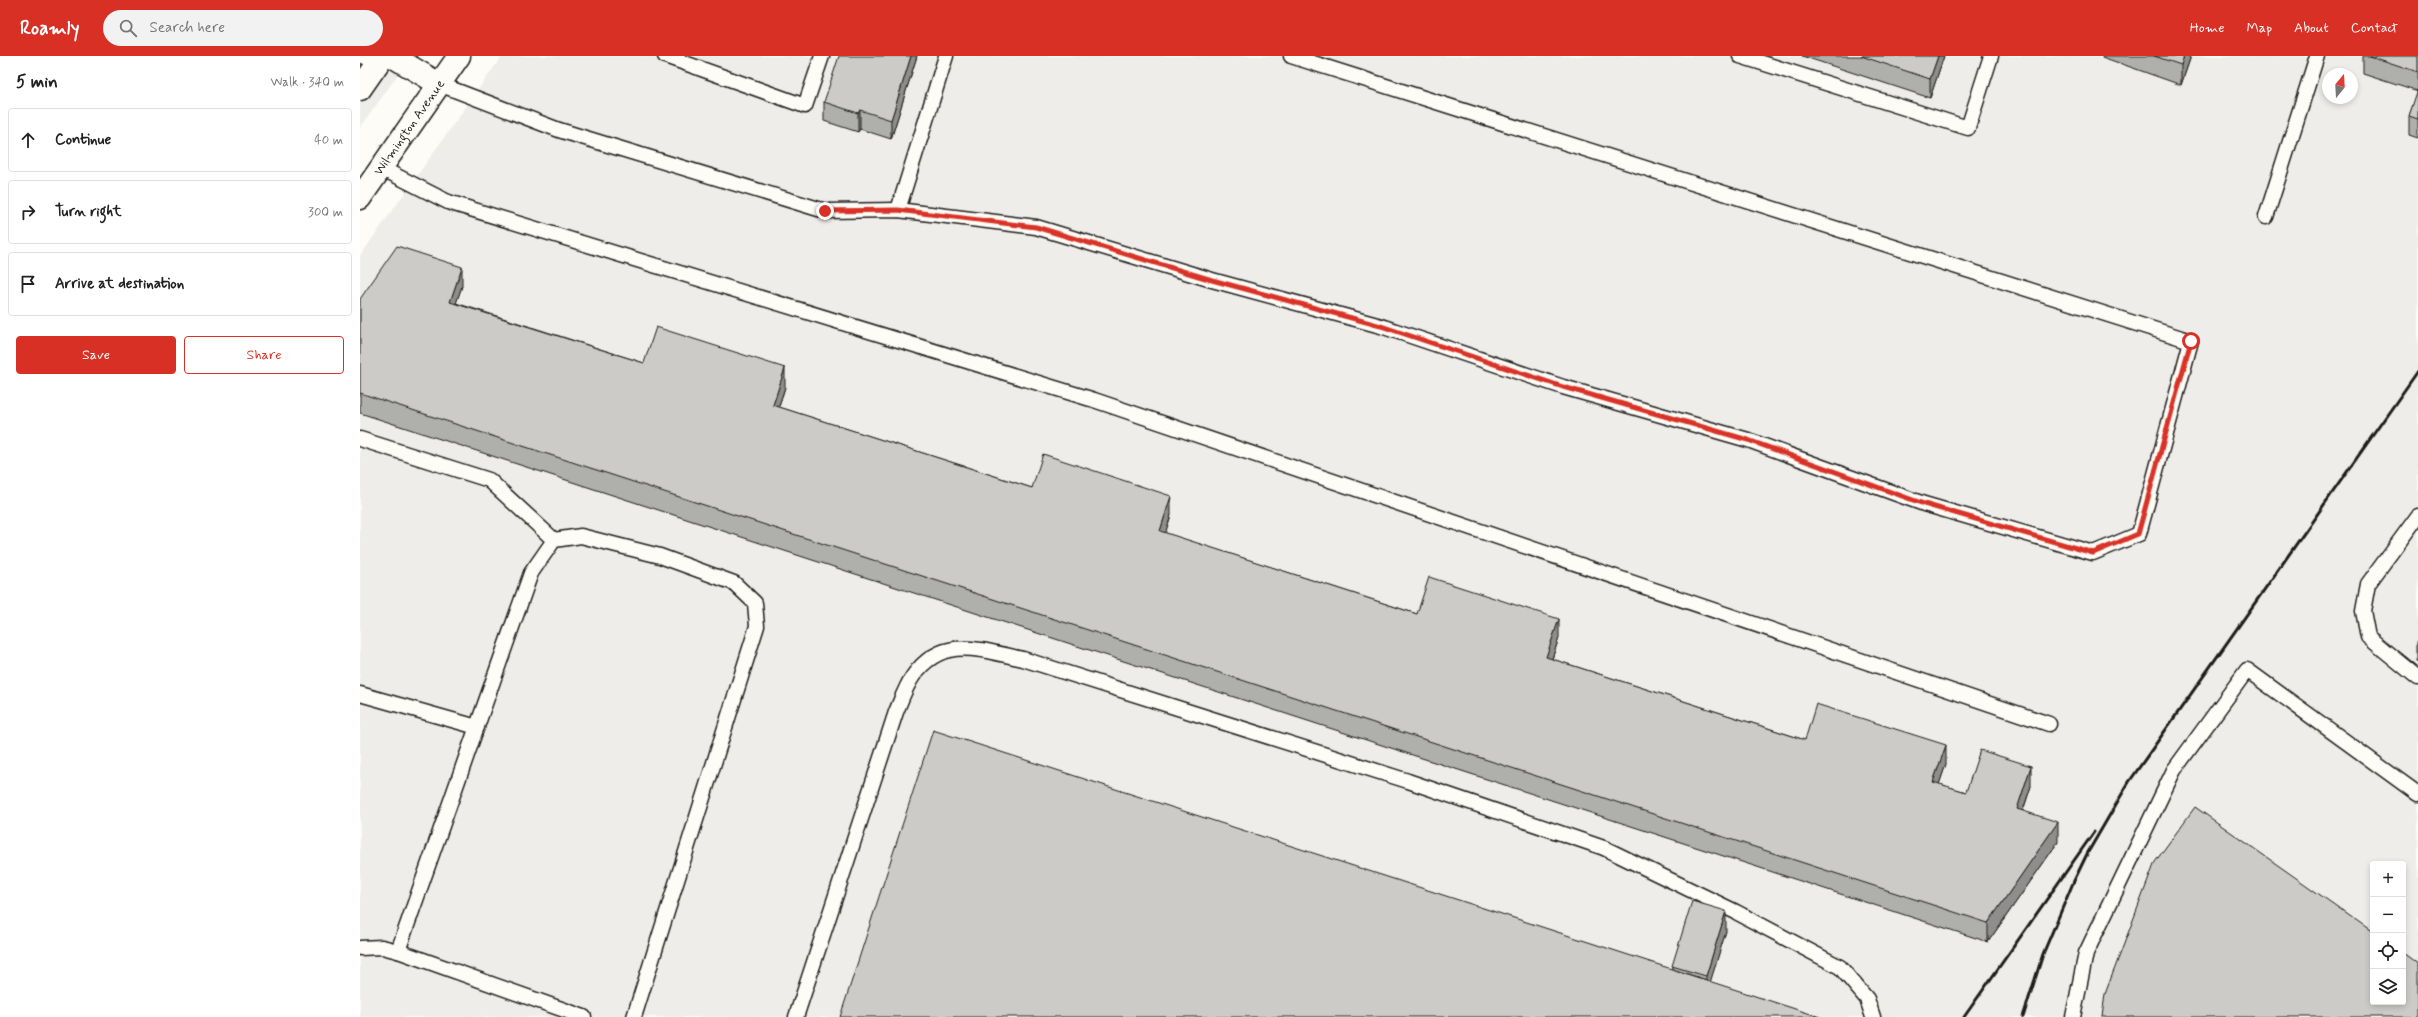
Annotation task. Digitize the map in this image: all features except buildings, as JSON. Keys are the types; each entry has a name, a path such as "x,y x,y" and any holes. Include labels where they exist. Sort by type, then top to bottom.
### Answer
{"main road":[{"name":"Wilmington Avenue","path":"360,198 459,56"},
{"path":"360,89 379,58 439,84"}],"lane":[{"path":"665,56 805,106 822,56"},
{"path":"898,210 946,56"},
{"path":"439,84 559,130 825,211 898,210 1036,227 1212,280 1381,326 1563,387 1748,440 1924,504 2093,553 2138,534 2191,341 1292,56"},
{"path":"1740,56 1968,128 1991,56"},
{"path":"2266,217 2317,56"},
{"path":"381,168 448,202 1094,400 2049,724"},
{"path":"360,439 489,480 554,540"},
{"path":"2418,516 2368,584 2362,611 2368,637 2418,678"},
{"path":"398,951 531,573 554,540 581,536 660,556 734,583 756,603 757,626 634,1017"},
{"path":"796,1017 896,712 913,676 930,656 947,649 975,649 1023,659 1408,781 1604,848 1736,912 1840,967 1867,1000 1873,1017"},
{"path":"2072,1017 2086,953 2174,770 2247,670 2418,794"},
{"path":"360,694 477,727"},
{"path":"360,948 382,947 398,951 584,1017"}],"shaded area":[{"path":"360,56 411,56 360,128"},
{"path":"502,56 2418,56 2418,1017 360,1017 360,256"}],"railway":[{"path":"2023,1017 2043,954 2073,883 2087,854 2129,782 2418,371"},
{"path":"1964,1017 2094,832"}],"route":[{"path":"825,211 898,210 1036,227 1212,280 1381,326 1563,387 1748,440 1924,504 2093,553 2138,534 2191,341"}]}
